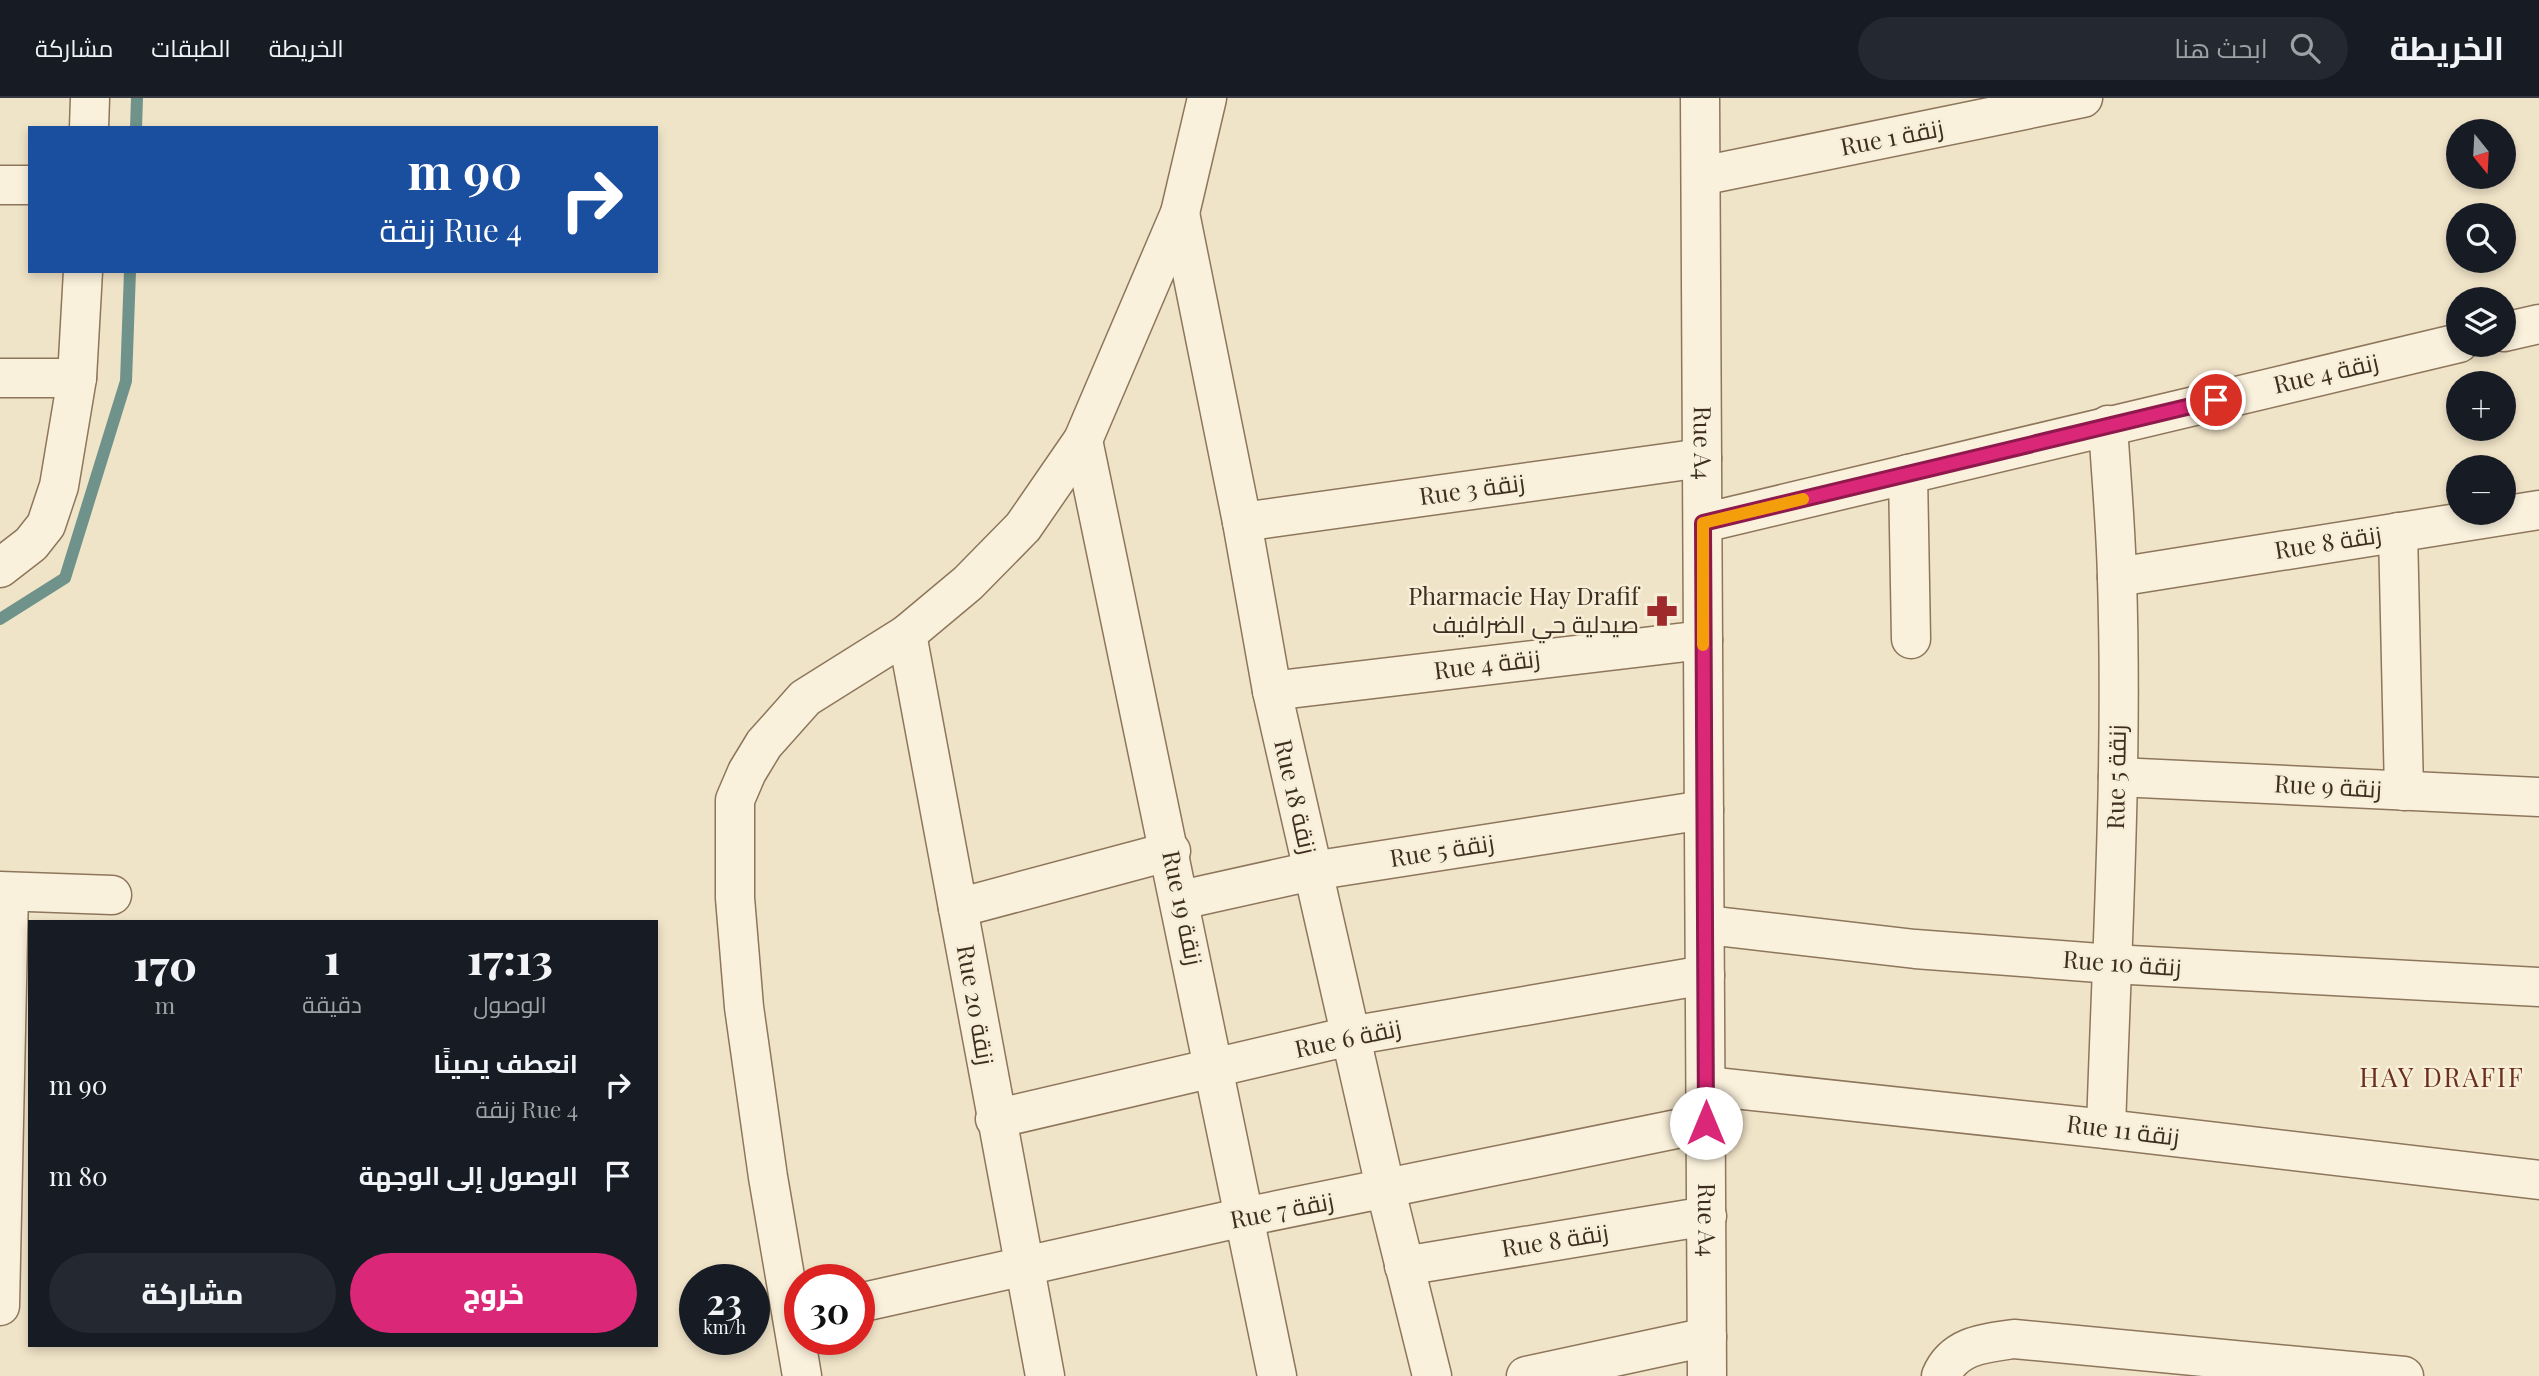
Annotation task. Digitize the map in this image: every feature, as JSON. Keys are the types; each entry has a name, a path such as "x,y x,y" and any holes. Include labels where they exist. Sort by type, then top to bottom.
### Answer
{"street":[{"path":"89,126 90,98"},
{"path":"787,1264 744,1007 735,898 736,800 747,772 764,744 805,698 907,634 968,583 1023,527 1083,440 1181,213 1207,98"},
{"name":"Rue A4","path":"1700,98 1707,925 1707,1376"},
{"name":"Rue 1 زنقة","path":"1701,176 2083,98"},
{"path":"0,184 28,185"},
{"name":"Rue 18 زنقة","path":"1181,213 1242,522 1272,691 1385,1191 1432,1376"},
{"path":"0,568 31,544 46,525 59,486 77,378 83,273"},
{"path":"2516,329 2539,324"},
{"name":"Rue 4 زنقة","path":"1703,523 2446,346"},
{"path":"0,378 77,378"},
{"name":"Rue 5 زنقة","path":"2106,1129 2118,777 2117,577 2108,425"},
{"name":"Rue 19 زنقة","path":"1083,440 1171,851 1277,1376"},
{"name":"Rue 3 زنقة","path":"1242,522 1702,458"},
{"path":"1908,474 1911,639"},
{"name":"Rue 8 زنقة","path":"2117,577 2539,510"},
{"path":"2398,532 2404,791"},
{"name":"Rue 20 زنقة","path":"907,634 995,1119 1045,1376"},
{"name":"Rue 4 زنقة","path":"1272,691 1703,640"},
{"name":"Rue 9 زنقة","path":"2118,777 2539,797"},
{"name":"Rue 5 زنقة","path":"1181,900 1312,871 1704,810"},
{"path":"958,908 1171,851"},
{"path":"0,1306 4,892 112,895"},
{"name":"Rue 10 زنقة","path":"1707,925 1915,949 2112,964 2539,987"},
{"name":"Rue 6 زنقة","path":"995,1119 1350,1036 1705,975"},
{"name":"Rue 11 زنقة","path":"1706,1086 2106,1129 2539,1180"},
{"name":"Rue 7 زنقة","path":"875,1300 1244,1217 1385,1191 1706,1123"},
{"name":"Rue 8 زنقة","path":"1404,1266 1707,1216"},
{"path":"1526,1376 1707,1337"},
{"path":"1941,1376 1953,1357 1969,1347 2014,1339 2404,1376"},
{"path":"800,1355 802,1376"}],"waterway":[{"path":"136,126 137,98"},
{"path":"0,619 65,578 126,381 130,273"}],"slow traffic":[{"path":"1703,645 1703,523 1803,499"}],"place":[{"name":"Pharmacie Hay Drafif صيدلية حي الضرافيف","path":"1662,611"}],"district":[{"name":"HAY DRAFIF","path":"2442,1078"}],"route":[{"path":"1706,1123 1703,523 2216,400"}]}
